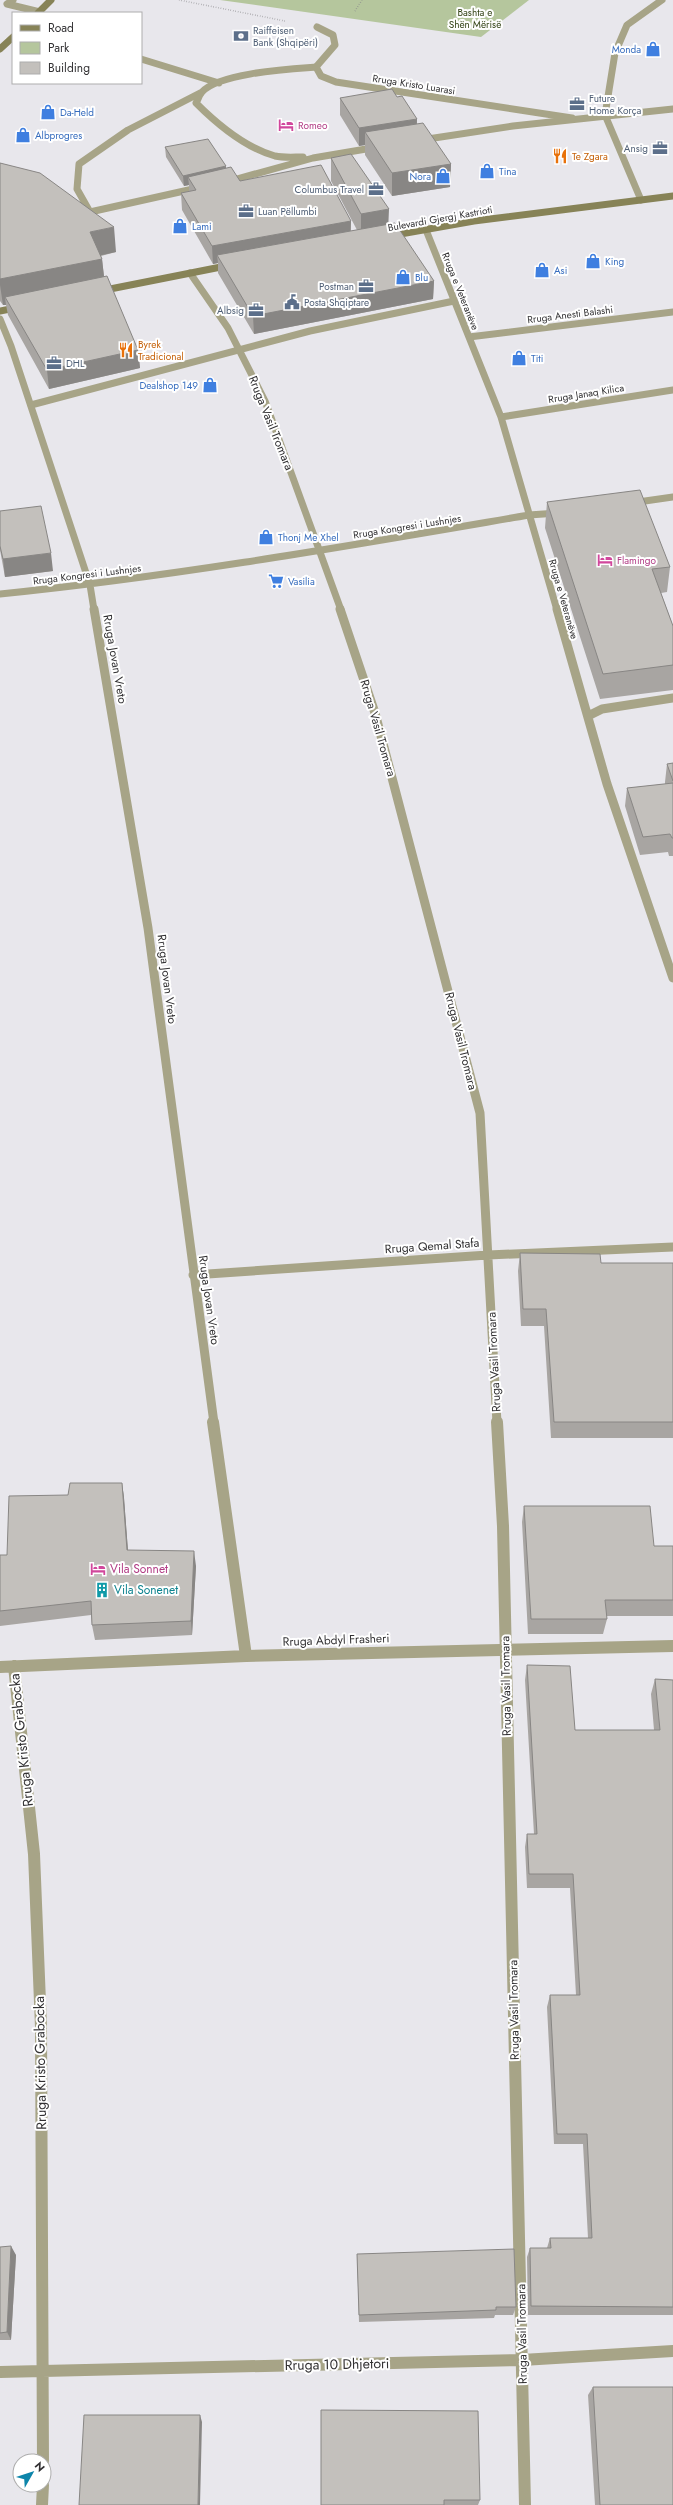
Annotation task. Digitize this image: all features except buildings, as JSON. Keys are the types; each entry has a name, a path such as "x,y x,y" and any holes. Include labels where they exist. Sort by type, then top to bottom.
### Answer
{"main road":[{"path":"39,12 51,0"},
{"path":"0,49 12,38"},
{"name":"Bulevardi Gjergj Kastrioti","path":"381,238 474,221 673,196"},
{"path":"92,292 236,264"},
{"path":"0,311 31,305"}],"street":[{"path":"13,0 7,4 39,12"},
{"path":"641,200 605,115 615,53 627,25 662,0"},
{"path":"103,229 90,212 77,189 79,164 128,130 219,83 279,70 316,67 335,46 333,35 317,27"},
{"path":"142,59 219,83"},
{"name":"Rruga Kristo Luarasi","path":"316,67 321,76 336,82 572,118"},
{"path":"203,92 196,103 211,119 242,139 274,156 313,158"},
{"path":"413,142 572,118 673,109"},
{"path":"216,184 313,158 382,147"},
{"path":"313,158 316,165"},
{"path":"90,212 209,186"},
{"name":"Rruga e Veteranëve","path":"426,230 501,417 607,784 673,978"},
{"name":"Rruga Vasil Tromara","path":"190,273 228,328 265,401 321,551 375,712 480,1114 503,1526 526,2505"},
{"path":"31,405 310,331 454,301"},
{"name":"Rruga Anesti Balashi","path":"469,337 673,312"},
{"name":"Rruga Jovan Vreto","path":"0,319 31,405 90,585 148,928 193,1275 246,1656"},
{"name":"Rruga Janaq Kilica","path":"501,417 673,390"},
{"path":"620,504 673,497"},
{"name":"Rruga Kongresi i Lushnjes","path":"0,594 90,585 321,551 529,515 567,512"},
{"path":"588,716 602,709 673,698"},
{"name":"Rruga Qemal Stafa","path":"193,1275 488,1255 673,1247"},
{"name":"Rruga Abdyl Frasheri","path":"0,1667 246,1656 505,1648 673,1646"},
{"name":"Rruga Kristo Grabocka","path":"14,1666 34,1854 41,2028 43,2453"},
{"name":"Rruga 10 Dhjetori","path":"0,2372 522,2360 673,2351"},
{"path":"42,2505 43,2493"}],"path":[{"path":"179,0 317,27"}],"green space":[{"name":"Bashta e Shën Mërisë","path":"220,0 529,0 481,37"}],"place":[{"name":"Raiffeisen Bank (Shqipëri)","path":"241,36"},
{"name":"Monda","path":"653,49"},
{"name":"Future Home Korça","path":"577,104"},
{"name":"Da-Held","path":"48,112"},
{"name":"Romeo","path":"286,125"},
{"name":"Albprogres","path":"23,135"},
{"name":"Ansig","path":"660,148"},
{"name":"Te Zgara","path":"560,156"},
{"name":"Tina","path":"487,171"},
{"name":"Nora","path":"443,176"},
{"name":"Columbus Travel","path":"376,189"},
{"name":"Luan Pëllumbi","path":"246,211"},
{"name":"Lami","path":"180,226"},
{"name":"King","path":"593,261"},
{"name":"Asi","path":"542,270"},
{"name":"Blu","path":"403,277"},
{"name":"Postman","path":"366,286"},
{"name":"Posta Shqiptare","path":"292,302"},
{"name":"Albsig","path":"256,310"},
{"name":"Byrek Tradicional","path":"126,350"},
{"name":"Titi","path":"519,358"},
{"name":"DHL","path":"54,363"},
{"name":"Dealshop 149","path":"210,385"},
{"name":"Thonj Me Xhel","path":"266,537"},
{"name":"Flamingo","path":"605,560"},
{"name":"Vasilia","path":"276,581"},
{"name":"Vila Sonnet","path":"98,1569"},
{"name":"Vila Sonenet","path":"102,1590"}]}
